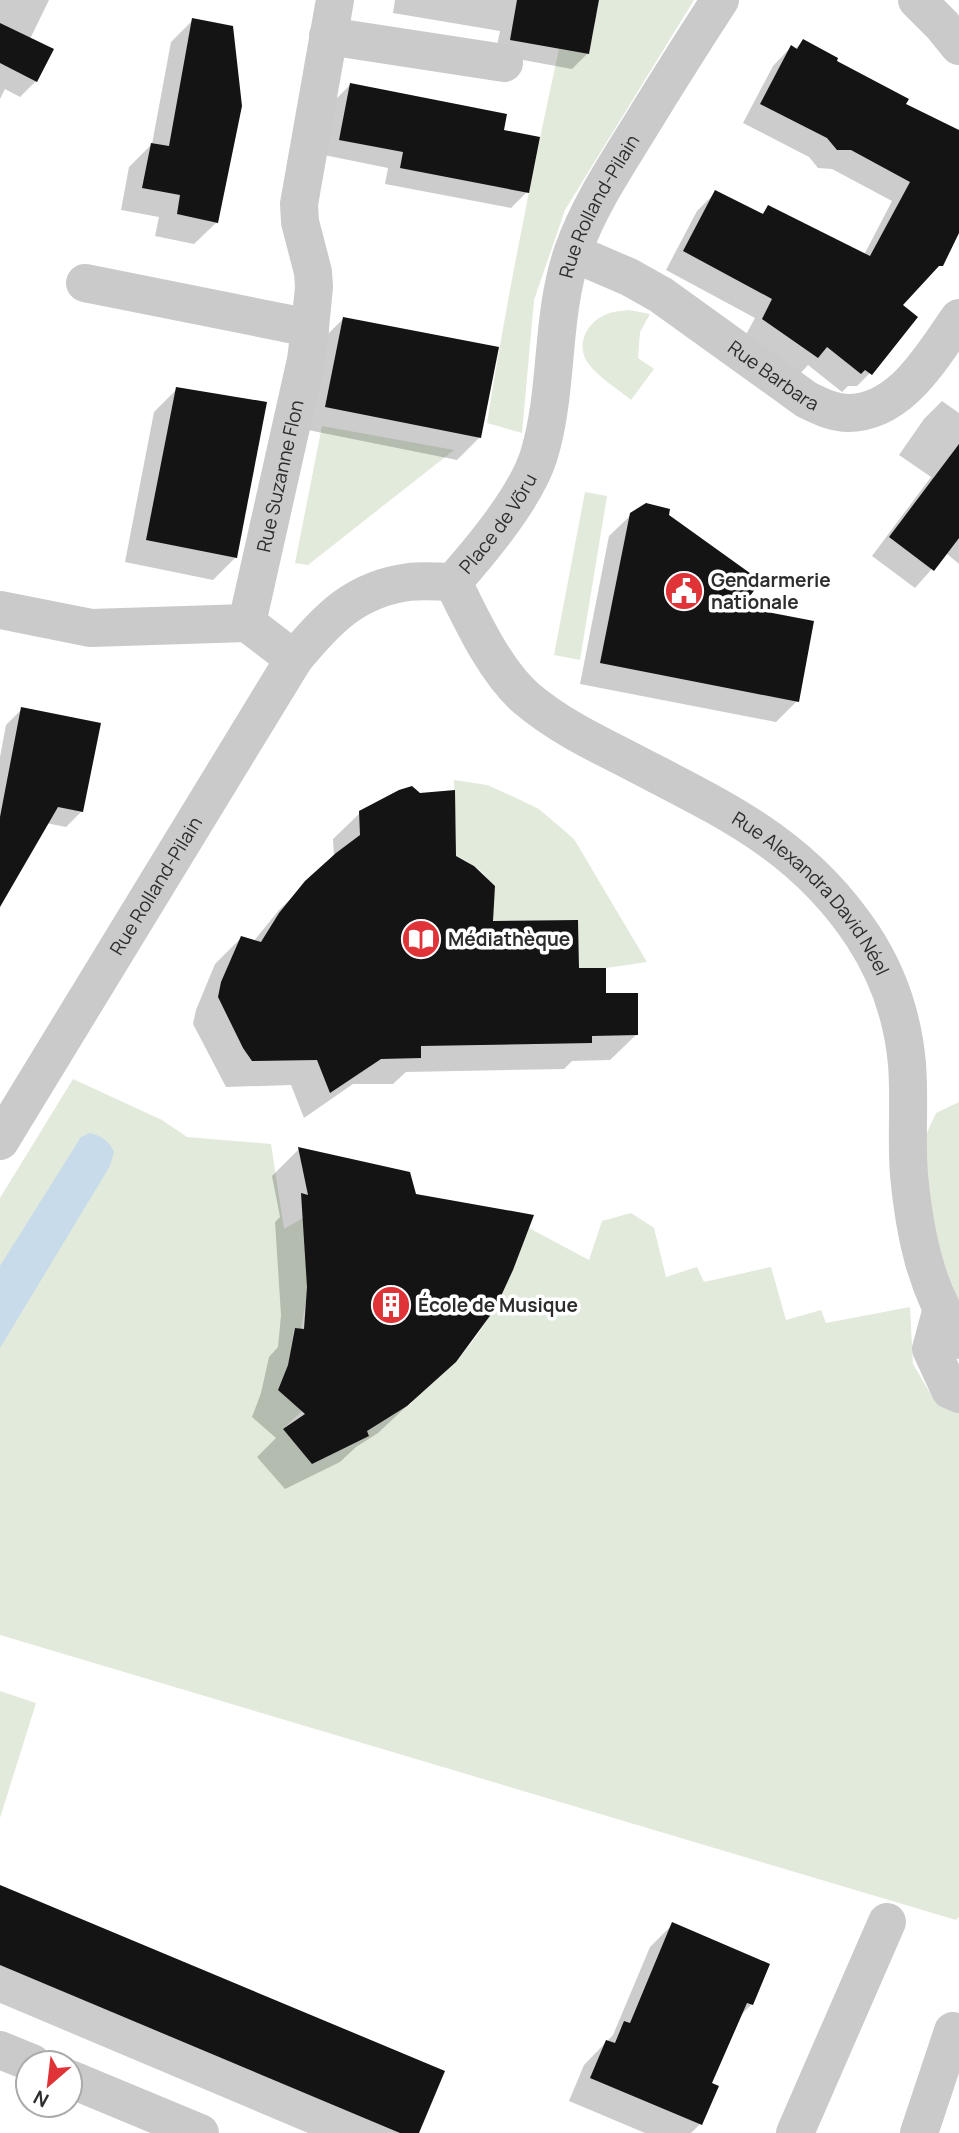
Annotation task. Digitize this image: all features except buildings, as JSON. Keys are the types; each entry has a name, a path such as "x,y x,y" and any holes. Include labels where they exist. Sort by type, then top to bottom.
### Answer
{"street":[{"name":"Rue Rolland-Pilain","path":"543,436 559,317 573,253 585,221 609,177 720,0"},
{"path":"916,0 959,46"},
{"name":"Rue Suzanne Flon","path":"247,623 306,360 314,287 313,272 300,222 299,204 332,18 504,64"},
{"name":"Rue Barbara","path":"573,253 629,277 661,295 807,400 826,409 847,413 865,410 900,392 915,377 959,318"},
{"path":"85,283 310,328"},
{"name":"Place de Võru","path":"305,645 354,599 381,588 411,582 453,582 477,554 520,494 534,466 543,436"},
{"name":"Rue Alexandra David Néel","path":"453,582 476,628 499,665 525,697 576,733 760,831 817,878 862,934 890,985 905,1044 909,1173 915,1223 923,1264 950,1326"},
{"path":"0,610 91,628 247,623 305,645"},
{"name":"Rue Rolland-Pilain","path":"1,1137 305,645"},
{"path":"950,1326 931,1349 950,1391 959,1394"},
{"path":"795,2133 887,1922"},
{"path":"919,2133 953,2031"},
{"path":"84,2085 200,2133"}],"green space":[{"path":"599,0 694,0 565,210 534,300 522,433 487,423 503,329 559,49 589,54"},
{"path":"629,310 650,314 640,332 638,358 654,369 631,400 592,368 584,356 583,348 585,334 594,322 610,313"},
{"path":"322,426 454,450 308,565 295,563"},
{"path":"585,492 607,496 580,660 554,655"},
{"path":"454,780 487,785 539,809 574,839 647,962 606,968 579,968 578,920 473,921 495,889 477,868 452,856 456,839"},
{"path":"73,1079 162,1120 187,1137 271,1144 284,1229 303,1218 343,1277 307,1295 300,1334 299,1329 294,1328 288,1365 278,1389 302,1411 283,1429 312,1463 369,1436 368,1432 364,1432 412,1403 410,1400 456,1361 490,1315 529,1228 589,1260 602,1221 631,1213 654,1228 666,1277 697,1267 704,1282 771,1267 786,1320 821,1310 826,1323 910,1307 913,1364 933,1398 959,1409 959,1917 956,1920 0,1635 0,1198"},
{"path":"959,1102 959,1304 928,1220 924,1139 936,1113"},
{"path":"0,1691 36,1703 0,1818"}],"water":[{"path":"90,1133 105,1140 112,1148 114,1152 110,1166 0,1348 0,1266 81,1137"}],"place":[{"name":"Gendarmerie nationale","path":"684,591"},
{"name":"Médiathèque","path":"421,939"},
{"name":"École de Musique","path":"391,1305"}]}
